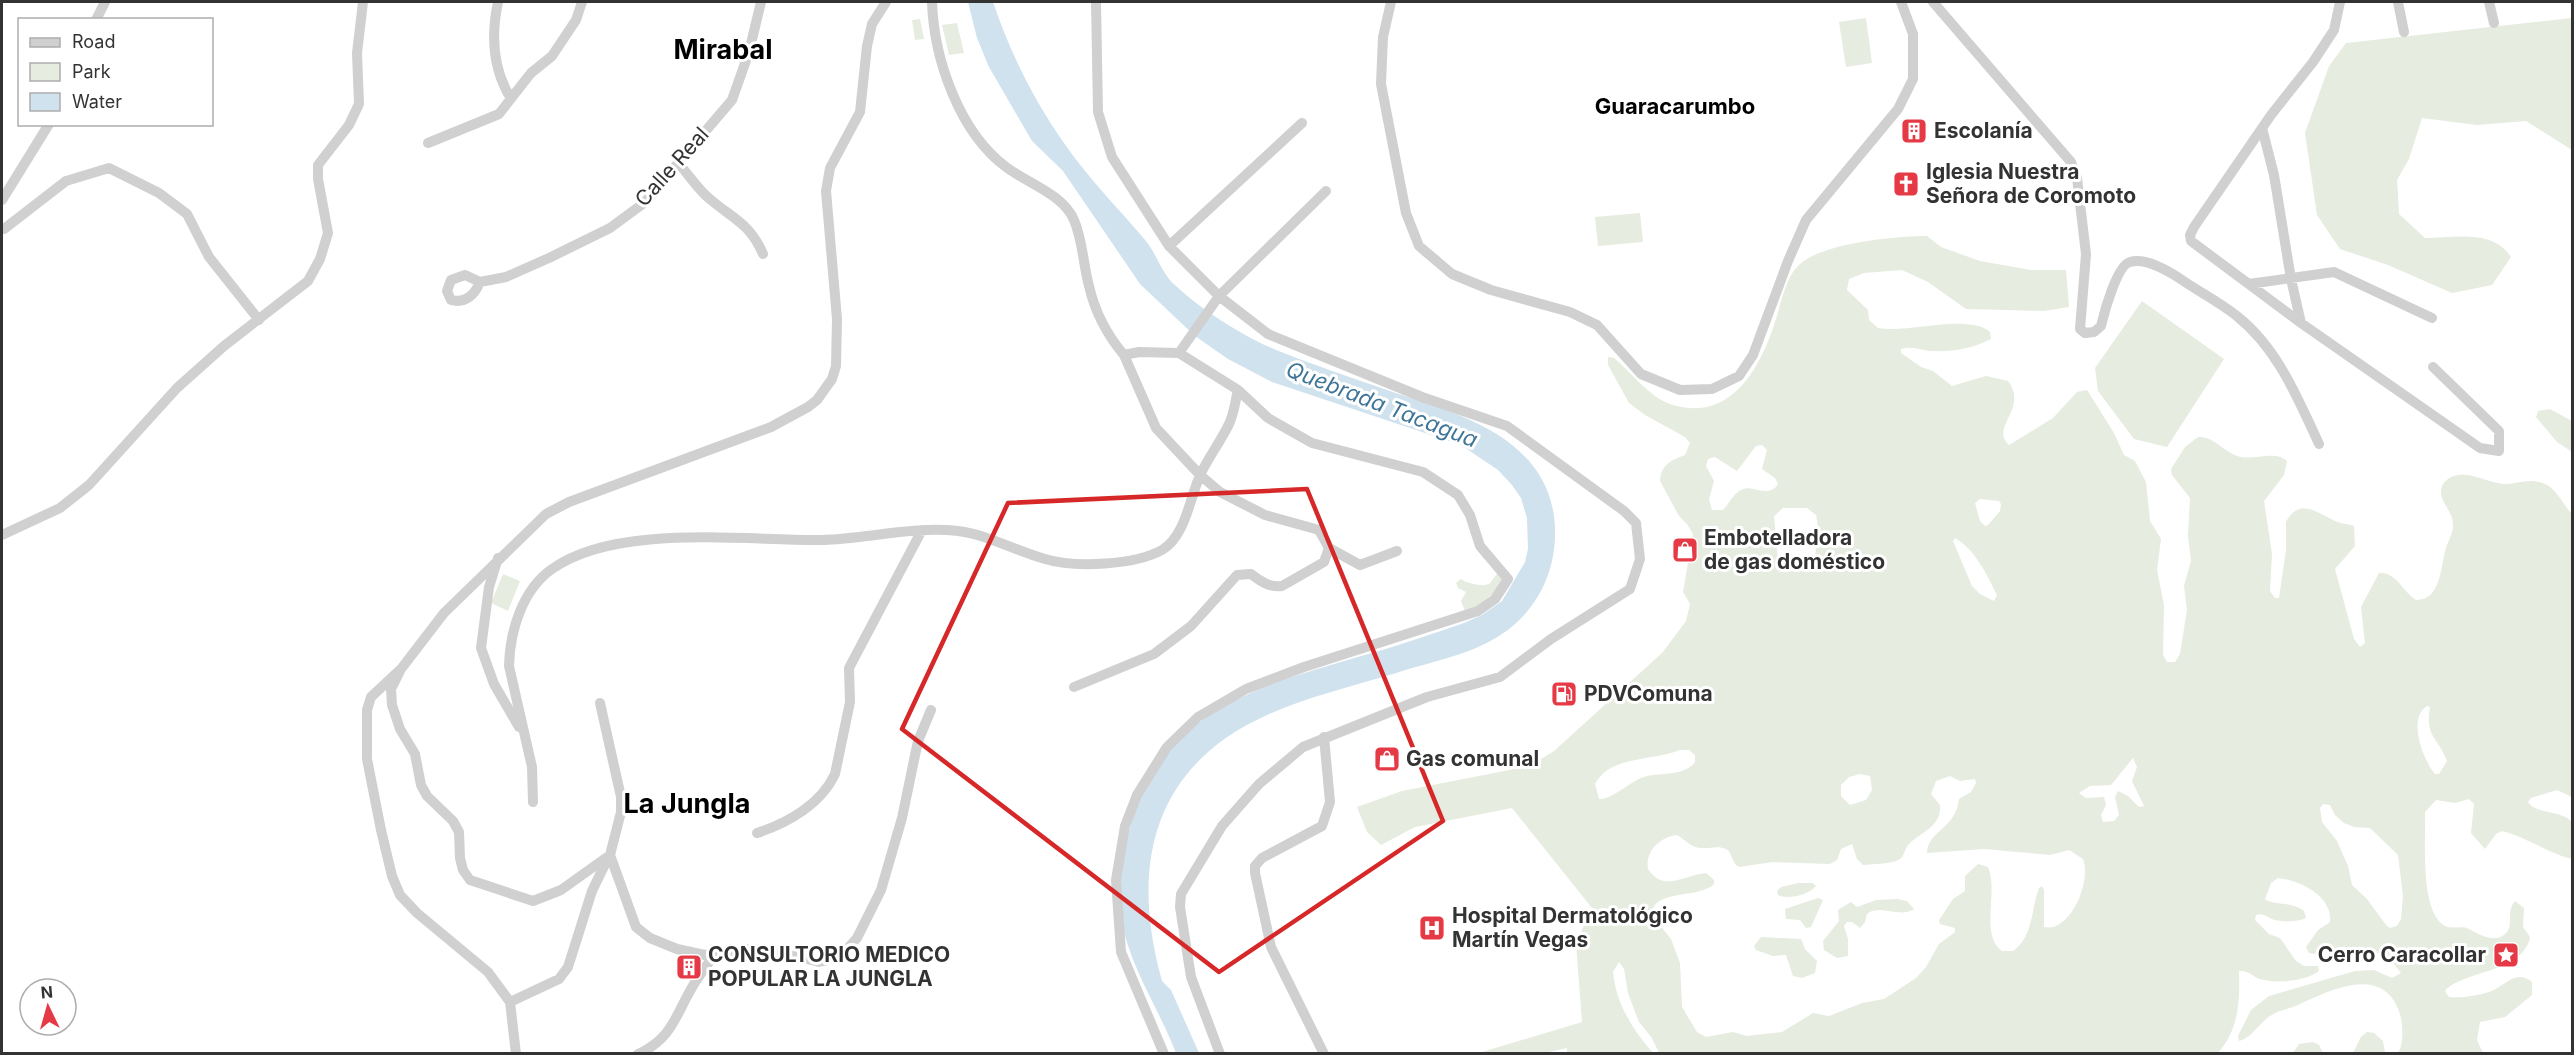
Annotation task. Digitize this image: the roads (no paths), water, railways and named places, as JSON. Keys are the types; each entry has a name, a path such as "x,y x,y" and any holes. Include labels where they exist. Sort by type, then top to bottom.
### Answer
{"street":[{"path":"97,18 105,2"},
{"path":"2,535 60,508 89,485 177,388 224,346 308,281 320,259 328,233 318,179 318,165 349,126 359,104 357,53 363,2"},
{"path":"498,2 493,28 496,64 502,85 510,97"},
{"path":"428,142 499,114 531,73 552,56 576,20 582,2"},
{"name":"Calle Real","path":"480,282 506,277 610,228 644,203 732,100 749,52 761,2"},
{"path":"516,1053 510,1002 488,972 405,901 392,876 367,759 365,731 371,698 401,669 444,613 498,558 546,514 569,502 771,427 808,407 825,390 836,366 837,338 826,191 830,168 860,112 867,45 872,24 886,2"},
{"path":"932,2 938,54 961,113 974,136 1005,166 1062,202 1074,218 1082,246 1089,287 1102,324 1124,355 1156,428 1200,475 1220,492 1265,515 1319,530 1329,548 1360,565 1397,551"},
{"path":"1096,2 1098,112 1112,156 1168,246 1219,296 1268,334 1515,431 1611,501 1636,523 1640,559 1630,589 1551,639 1500,677 1427,697 1304,747 1236,808 1208,847 1181,894 1180,907 1187,961 1220,1053"},
{"path":"1391,2 1383,37 1381,84 1406,213 1419,246 1452,274 1491,290 1570,312 1597,325 1641,374 1680,390 1712,389 1739,376 1753,355 1806,220 1898,109 1913,79 1913,34 1901,2"},
{"path":"1933,2 2071,162 2077,178 2086,254 2080,329 2085,333 2094,332 2100,326 2121,268 2129,262 2143,261 2176,276 2239,318 2259,338 2274,356 2291,386 2319,444"},
{"path":"2340,2 2334,30 2262,128 2190,235 2191,241 2301,323 2480,448 2499,452 2499,431 2433,367"},
{"path":"2398,2 2404,32"},
{"path":"2489,2 2494,23"},
{"path":"1168,246 1302,123"},
{"path":"2,200 48,126"},
{"path":"2262,128 2274,175 2291,279 2301,323"},
{"path":"679,164 709,199 738,219 754,235 763,254"},
{"path":"2,228 4,229 66,182 109,168 159,193 187,214 209,257 259,320"},
{"path":"1180,351 1219,296 1326,191"},
{"path":"2248,284 2334,272 2345,275 2432,318"},
{"path":"1124,355 1138,352 1180,351 1238,390 1268,418 1312,443 1423,472 1458,495 1470,515 1480,546 1508,579 1495,599 1478,611 1304,667 1246,689 1198,717 1167,747 1137,795 1125,826 1116,880 1121,952 1164,1053"},
{"path":"533,802 532,767 509,666 510,652 526,598 552,569 574,558 624,543 660,539 825,540 922,530 958,531 983,536 1047,560 1067,562 1138,560 1164,549 1178,533 1200,475 1229,424 1238,390"},
{"path":"757,833 772,828 804,810 830,784 835,774 849,702 849,668 922,530"},
{"path":"1074,687 1154,654 1191,626 1237,575 1251,574 1262,582 1276,587 1281,586 1324,562 1329,548"},
{"path":"498,558 489,587 481,648 494,684 523,735"},
{"path":"401,669 391,689 392,705 400,729 415,754 421,785 427,796 453,821 459,832 460,858 463,870 470,880 510,896 533,901 561,890 609,855"},
{"path":"510,1002 559,980 568,967 592,891 609,855 621,812 621,797 600,704"},
{"path":"609,855 636,927 642,933 677,949 705,955 747,949 770,950 819,962 840,957 852,943 881,890 902,818 918,741 931,710"},
{"path":"1324,737 1330,802 1322,826 1262,858 1255,866 1266,934 1324,1053"},
{"path":"638,1053 651,1049 668,1033 694,982 712,958 722,953"}],"water":[{"name":"Quebrada Tacagua","path":"968,2 993,2 1023,75 1042,109 1083,169 1146,241 1170,281 1223,322 1276,350 1442,408 1492,431 1533,465 1546,488 1554,516 1554,551 1545,583 1527,611 1502,634 1464,653 1314,697 1267,715 1228,737 1197,762 1174,792 1159,825 1151,860 1149,899 1153,939 1162,981 1171,990 1199,1053 1176,1053 1131,954 1121,919 1119,895 1123,859 1131,824 1146,785 1167,753 1192,728 1222,708 1254,691 1464,623 1482,615 1502,601 1525,562 1528,549 1527,518 1521,498 1512,485 1498,470 1461,445 1272,382 1228,359 1195,336 1140,284 1063,171 1032,141 989,67 977,38"}],"place":[{"name":"Escolanía","path":"1914,131"},
{"name":"Iglesia Nuestra Señora de Coromoto","path":"1906,184"},
{"name":"Embotelladora de gas doméstico","path":"1685,550"},
{"name":"PDVComuna","path":"1564,694"},
{"name":"Gas comunal","path":"1387,759"},
{"name":"Hospital Dermatológico Martín Vegas","path":"1432,928"},
{"name":"Cerro Caracollar","path":"2506,955"},
{"name":"CONSULTORIO MEDICO POPULAR LA JUNGLA","path":"689,967"}],"district":[{"name":"Mirabal","path":"723,50"},
{"name":"Guaracarumbo","path":"1675,106"},
{"name":"La Jungla","path":"687,804"}]}
